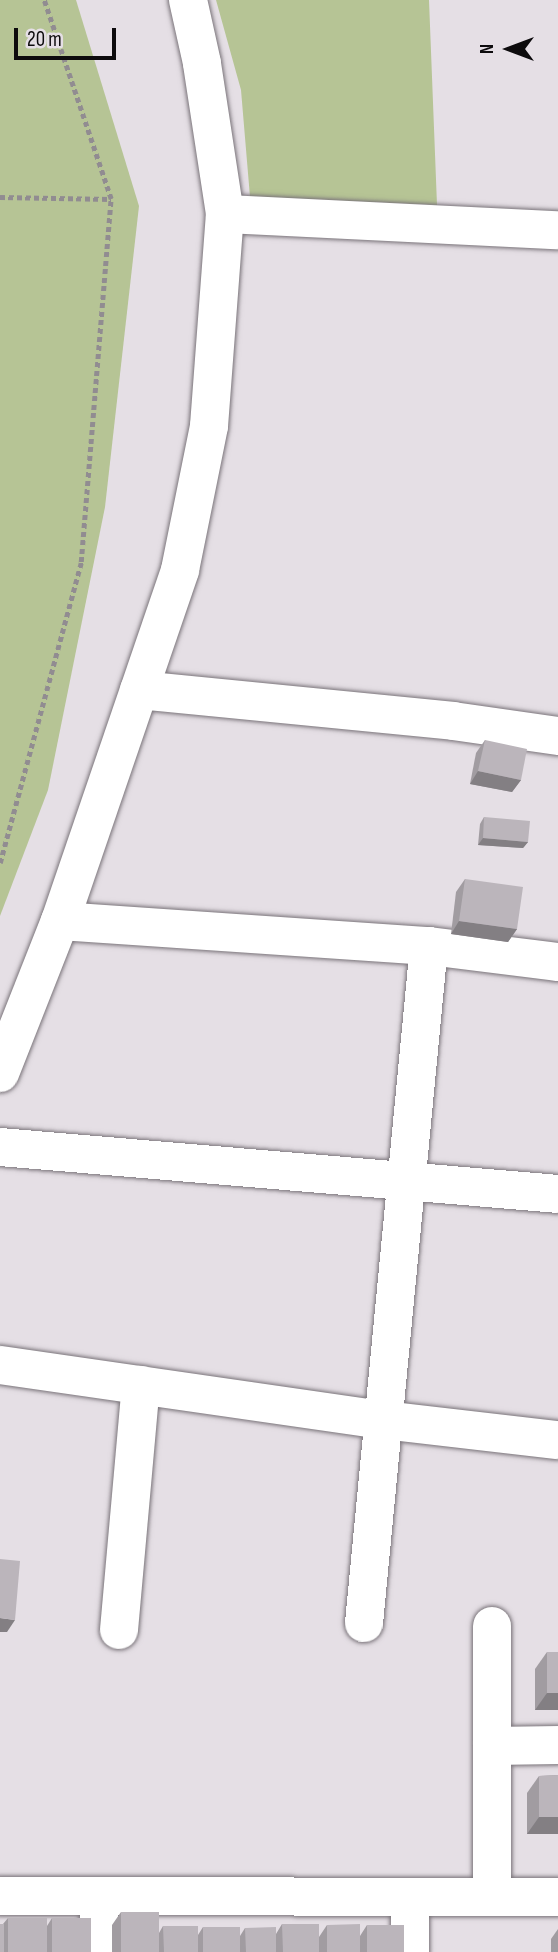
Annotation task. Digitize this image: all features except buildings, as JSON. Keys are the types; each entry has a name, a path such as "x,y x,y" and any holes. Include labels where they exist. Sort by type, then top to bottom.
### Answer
{"street":[{"path":"0,1073 60,921 180,570 209,426 225,214 202,63 188,0"},
{"path":"225,214 558,230"},
{"path":"139,690 453,721 558,736"},
{"path":"60,921 429,946 558,962"},
{"path":"364,1623 429,946"},
{"path":"0,1147 406,1179 558,1194"},
{"path":"0,1365 384,1420 558,1440"},
{"path":"119,1630 141,1385"},
{"path":"492,1626 492,1897"},
{"path":"492,1746 558,1745"},
{"path":"0,1896 558,1897"},
{"path":"99,1896 99,1952"},
{"path":"410,1897 410,1952"}],"path":[{"path":"0,863 81,562 111,199 44,0"},
{"path":"0,197 111,199"}],"green space":[{"path":"0,0 76,0 139,206 105,507 48,790 0,916"},
{"path":"216,0 429,0 437,205 250,197 241,90"}]}
